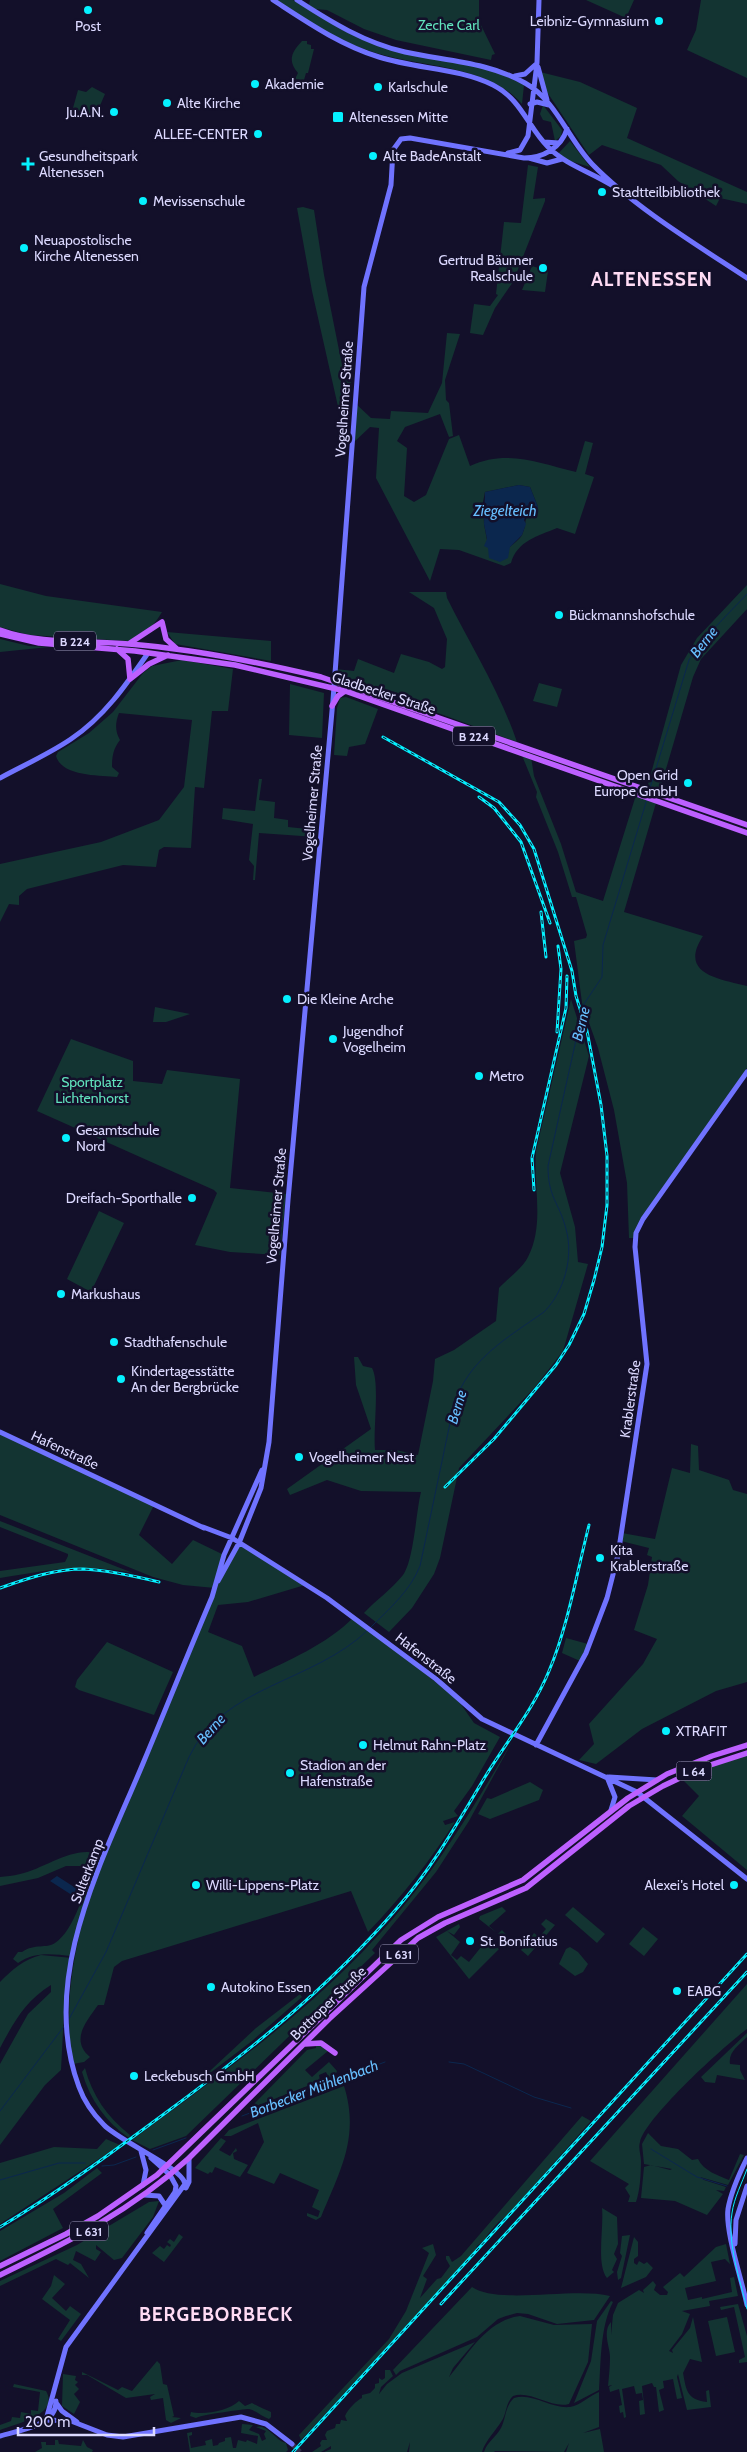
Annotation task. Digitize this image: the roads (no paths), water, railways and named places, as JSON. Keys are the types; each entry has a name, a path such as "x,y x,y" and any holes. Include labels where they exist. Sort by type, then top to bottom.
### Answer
{"main road":[{"path":"273,0 320,30 356,48 395,62 474,77 495,86 513,99 544,142 562,159 626,194 747,278"},
{"path":"297,0 342,28 384,46 404,52 475,64 514,77 533,88 549,105 593,165 626,194"},
{"path":"502,154 515,152 523,146 528,136 536,63 539,0"},
{"path":"514,77 525,74 536,63"},
{"path":"536,63 549,105"},
{"path":"530,104 541,102 549,105"},
{"path":"529,158 542,156 552,150 559,143 567,129"},
{"name":"Vogelheimer Straße","path":"239,1543 261,1488 270,1442 288,1200 332,706 364,286 391,185 393,150 401,139 410,138 502,154"},
{"path":"544,142 559,143"},
{"path":"502,154 547,162 562,159"},
{"path":"130,644 162,622 166,639 179,650"},
{"name":"Gladbecker Straße","path":"0,630 24,637 49,640 130,644 179,650 272,666 333,681 654,793 746,830"},
{"name":"Gladbecker Straße","path":"0,634 31,642 117,649 242,666 345,691 448,726 643,798 746,830"},
{"path":"117,649 128,659 130,679"},
{"path":"0,778 73,738 112,703 148,653"},
{"path":"130,679 149,664 169,655"},
{"path":"332,706 338,696 345,691"},
{"name":"Krablerstraße","path":"536,1745 576,1673 589,1645 607,1598 618,1555 647,1364 635,1247 636,1233 643,1218 747,1072"},
{"name":"Hafenstraße","path":"0,1432 239,1543 303,1582 372,1630 446,1688 479,1717 636,1792 746,1879"},
{"name":"Vogelheimer Straße","path":"231,1540 264,1468"},
{"name":"Sulterkamp","path":"218,1581 218,1573 231,1540"},
{"name":"Sulterkamp","path":"175,2170 166,2167 104,2125 87,2103 74,2072 67,2030 70,1972 81,1921 91,1889 218,1581 239,1543"},
{"name":"Bottroper Straße","path":"0,2266 66,2234 143,2185 166,2167 385,1953 432,1920 512,1886 533,1873 636,1792 696,1762 747,1745"},
{"name":"Bottroper Straße","path":"0,2275 95,2227 144,2195 170,2175 302,2045 410,1944 435,1928 530,1885 604,1826 644,1798 692,1772 747,1753"},
{"path":"606,1777 615,1797 610,1811"},
{"name":"Hafenstraße","path":"606,1777 658,1780"},
{"path":"469,1913 470,1904"},
{"path":"302,2045 321,2043 335,2053"},
{"path":"141,2151 146,2170 143,2185"},
{"path":"46,2420 66,2347 144,2240 188,2185 189,2158"},
{"path":"747,2158 728,2209 730,2234 747,2305"},
{"name":"Sulterkamp","path":"166,2167 170,2175"},
{"path":"175,2170 185,2180 180,2193"},
{"path":"144,2240 176,2189 176,2183 170,2175"},
{"path":"736,2257 735,2225 747,2186"},
{"path":"144,2195 159,2196 165,2206"},
{"path":"46,2420 55,2412 55,2392"},
{"path":"56,2401 62,2411 78,2423"},
{"path":"0,2436 46,2420 66,2420 107,2435 127,2437 244,2418 266,2424 292,2444"}],"water":[{"name":"Ziegelteich","path":"519,485 530,487 538,507 537,512 529,512 524,520 526,524 522,535 510,547 508,558 500,562 489,558 488,548 484,546 487,539 484,524 485,492"},
{"path":"57,1876 82,1892 78,1899 50,1881"}],"waterway":[{"name":"Berne","path":"650,788 689,660 701,642 747,594"},
{"name":"Berne","path":"371,1627 405,1591 420,1566 454,1404 461,1388 469,1374 491,1351 544,1312 557,1295 566,1274 569,1251 568,1240 566,1229 550,1186 548,1166 584,1004 602,977 603,945 647,799"},
{"name":"Berne","path":"69,2019 106,1952 189,1757 204,1733 224,1714 246,1699 322,1662 346,1648 368,1630"},
{"name":"Berne","path":"0,2111 65,2025"},
{"name":"Borbecker Mühlenbach","path":"242,2116 385,2062"},
{"name":"Borbecker Mühlenbach","path":"449,2062 464,2064 534,2097 571,2108"},
{"name":"Borbecker Mühlenbach","path":"153,2150 186,2138"},
{"name":"Borbecker Mühlenbach","path":"651,2149 697,2177 727,2186"},
{"name":"Borbecker Mühlenbach","path":"102,2166 114,2165 136,2157"},
{"name":"Borbecker Mühlenbach","path":"0,2180 59,2163 85,2163"}],"tunnel":[{"path":"292,2444 300,2452"}],"tram line":[{"path":"747,2169 734,2202 731,2225 735,2261 747,2309"}],"railway":[{"path":"383,737 499,802 520,825 534,849 572,971 576,996 587,1031 601,1105 607,1156 607,1205 602,1247 584,1314 569,1345 556,1365 494,1439 445,1487"},
{"path":"479,797 494,808 521,842 550,923"},
{"path":"541,912 546,957"},
{"path":"557,1032 561,969 558,946"},
{"path":"534,1190 532,1158 566,1008 567,976"},
{"path":"0,2227 42,2201 103,2158 195,2091 257,2042 345,1964 411,1892 444,1844 528,1712 543,1685 562,1636 589,1525"},
{"path":"0,1588 30,1578 72,1569 111,1572 159,1582"},
{"path":"293,2452 747,1954"},
{"path":"441,2304 747,1972"}],"place":[{"name":"Post","path":"88,10"},
{"name":"Leibniz-Gymnasium","path":"659,21"},
{"name":"Akademie","path":"255,84"},
{"name":"Karlschule","path":"378,87"},
{"name":"Alte Kirche","path":"167,103"},
{"name":"Ju.A.N.","path":"114,112"},
{"name":"Altenessen Mitte","path":"338,117"},
{"name":"ALLEE-CENTER","path":"258,134"},
{"name":"Alte BadeAnstalt","path":"373,156"},
{"name":"Gesundheitspark Altenessen","path":"28,164"},
{"name":"Stadtteilbibliothek","path":"602,192"},
{"name":"Mevissenschule","path":"143,201"},
{"name":"Neuapostolische Kirche Altenessen","path":"24,248"},
{"name":"Gertrud Bäumer Realschule","path":"543,268"},
{"name":"Bückmannshofschule","path":"559,615"},
{"name":"Open Grid Europe GmbH","path":"688,783"},
{"name":"Die Kleine Arche","path":"287,999"},
{"name":"Jugendhof Vogelheim","path":"333,1039"},
{"name":"Metro","path":"479,1076"},
{"name":"Gesamtschule Nord","path":"66,1138"},
{"name":"Dreifach-Sporthalle","path":"192,1198"},
{"name":"Markushaus","path":"61,1294"},
{"name":"Stadthafenschule","path":"114,1342"},
{"name":"Kindertagesstätte An der Bergbrücke","path":"121,1379"},
{"name":"Vogelheimer Nest","path":"299,1457"},
{"name":"Kita Krablerstraße","path":"600,1558"},
{"name":"XTRAFIT","path":"666,1731"},
{"name":"Helmut Rahn-Platz","path":"363,1745"},
{"name":"Stadion an der Hafenstraße","path":"290,1773"},
{"name":"Willi-Lippens-Platz","path":"196,1885"},
{"name":"Alexei's Hotel","path":"734,1885"},
{"name":"St. Bonifatius","path":"470,1941"},
{"name":"Autokino Essen","path":"211,1987"},
{"name":"EABG","path":"677,1991"},
{"name":"Leckebusch GmbH","path":"134,2076"}],"district":[{"name":"ALTENESSEN","path":"652,279"},
{"name":"BERGEBORBECK","path":"216,2314"}],"park label":[{"name":"Zeche Carl","path":"449,25"},
{"name":"Sportplatz Lichtenhorst","path":"92,1090"}]}
